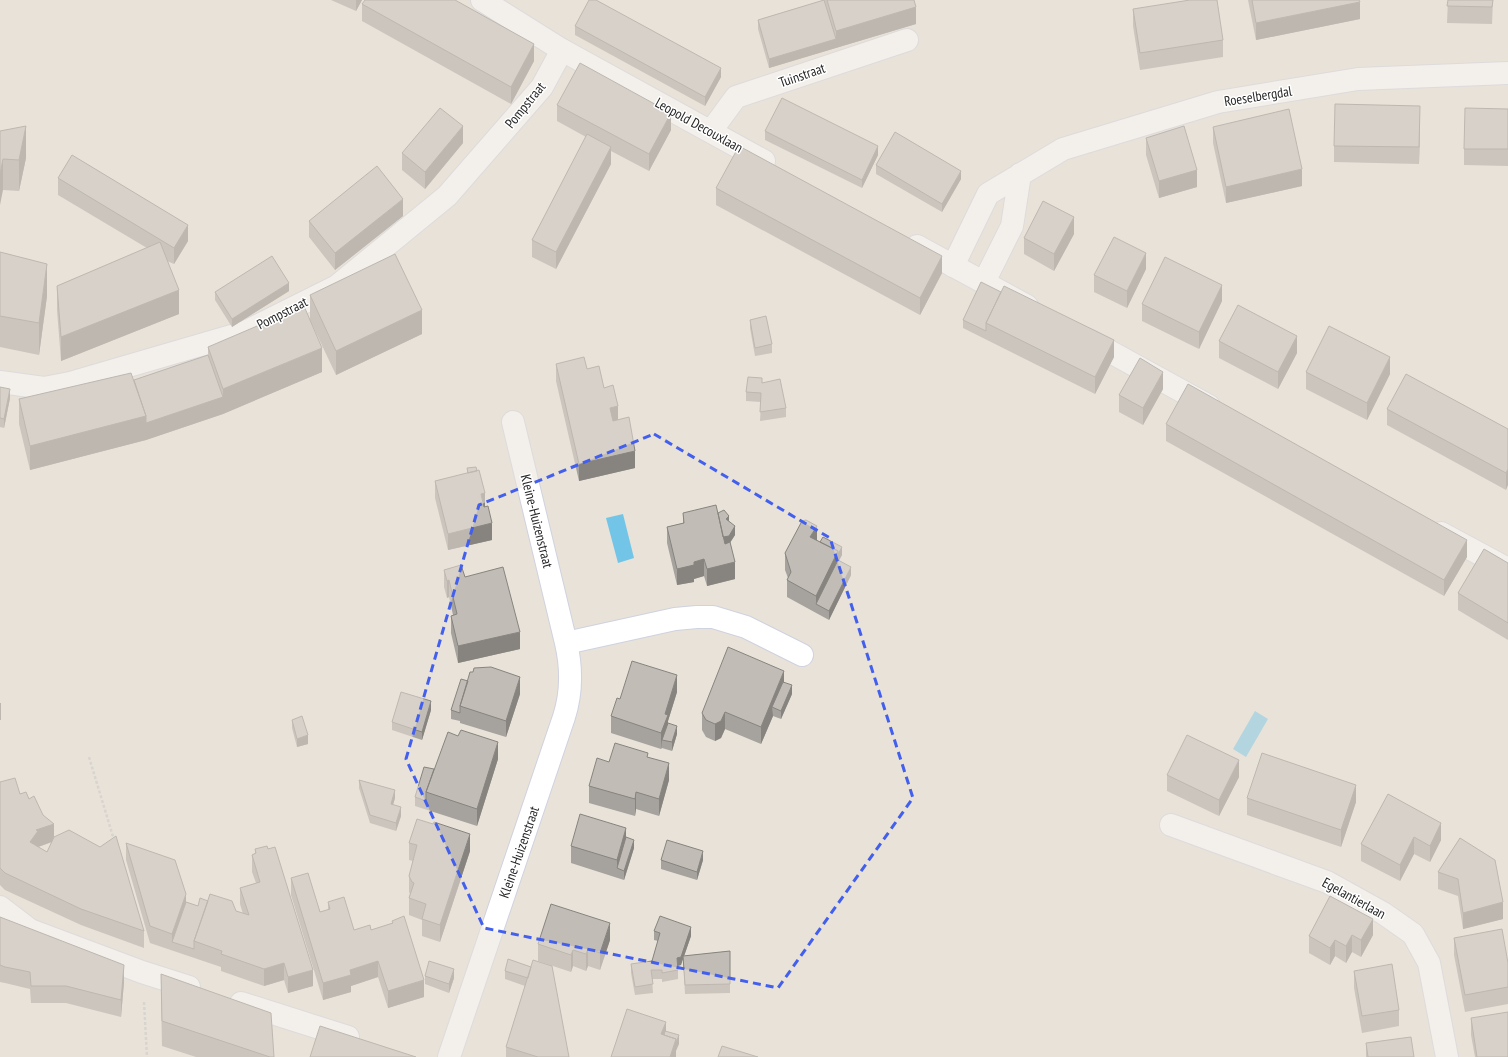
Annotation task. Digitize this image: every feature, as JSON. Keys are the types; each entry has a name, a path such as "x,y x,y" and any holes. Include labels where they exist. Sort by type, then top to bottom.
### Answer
{"street":[{"name":"Leopold Decouxlaan","path":"482,0 562,50 783,171"},
{"name":"Tuinstraat","path":"711,132 736,97 907,40"},
{"name":"Pompstraat","path":"0,382 44,388 70,383 245,332 337,286 447,196 542,87 562,50"},
{"name":"Roeselbergdal","path":"953,266 988,194 1062,149 1218,102 1358,79 1508,72"},
{"path":"984,282 1012,226 1020,174"},
{"path":"898,236 1047,317"},
{"path":"1068,328 1228,416"},
{"name":"Kleine-Huizenstraat","path":"449,1057 569,701 571,675 566,643 513,422"},
{"path":"1424,523 1508,569"},
{"path":"566,643 675,619 708,617 730,621 746,627 802,655"},
{"name":"Egelantierlaan","path":"1171,825 1327,882 1383,914 1413,934 1429,963 1446,1057"},
{"path":"0,907 30,930 142,972 366,1042"}],"path":[{"path":"88,757 114,840"},
{"path":"142,972 147,1057"}],"highlighted area":[{"path":"654,434 830,538 913,798 778,988 484,928 406,759 479,505"}],"water":[{"path":"623,514 634,558 618,563 606,518"},
{"path":"1255,711 1268,719 1246,757 1233,749"}],"building":[{"path":"365,0 455,0 534,44 511,87 362,4"},
{"path":"589,0 596,0 721,68 705,97 575,26"},
{"path":"824,0 836,39 769,59 758,20"},
{"path":"827,0 914,0 916,7 836,31"},
{"path":"1190,0 1217,0 1223,40 1140,53 1133,9"},
{"path":"1252,0 1359,0 1360,2 1256,23"},
{"path":"1448,0 1493,0 1492,7 1447,6"},
{"path":"580,63 671,113 649,154 557,105"},
{"path":"782,98 878,146 862,180 765,131"},
{"path":"1335,104 1420,106 1419,147 1334,146"},
{"path":"440,108 463,126 425,172 402,153"},
{"path":"1465,108 1508,109 1508,149 1464,149"},
{"path":"1289,109 1302,169 1226,187 1213,127"},
{"path":"26,126 19,160 3,159 0,174 0,131"},
{"path":"1184,126 1197,170 1159,181 1146,138"},
{"path":"895,132 961,171 942,204 876,165"},
{"path":"587,134 611,147 556,252 532,240"},
{"path":"739,146 942,256 920,298 716,188"},
{"path":"72,155 188,225 174,248 58,178"},
{"path":"377,166 403,199 335,253 309,221"},
{"path":"1043,201 1074,217 1054,254 1024,238"},
{"path":"1114,237 1146,253 1127,291 1094,275"},
{"path":"160,242 179,290 61,337 57,286"},
{"path":"0,252 47,264 39,323 0,316"},
{"path":"395,254 422,310 336,351 310,295"},
{"path":"272,256 289,283 232,319 215,292"},
{"path":"1165,257 1222,285 1199,332 1142,304"},
{"path":"981,282 1001,292 986,323 986,331 963,320"},
{"path":"1004,286 1114,340 1095,377 986,323"},
{"path":"1238,305 1297,336 1278,372 1219,341"},
{"path":"304,306 322,348 223,389 208,347"},
{"path":"766,316 772,344 755,348 750,320"},
{"path":"1329,326 1390,357 1367,403 1306,372"},
{"path":"208,355 223,397 146,423 146,416 134,380"},
{"path":"584,357 587,369 599,366 604,388 613,385 618,406 610,408 613,421 629,417 635,451 579,464 556,364"},
{"path":"1140,358 1163,372 1143,408 1119,395"},
{"path":"131,373 146,416 30,446 19,399"},
{"path":"1406,374 1508,429 1508,469 1506,473 1387,409"},
{"path":"748,377 762,378 762,383 780,379 786,408 760,412 761,393 746,392"},
{"path":"1188,384 1467,540 1444,580 1166,424"},
{"path":"0,387 10,389 4,419 0,418"},
{"path":"476,467 477,471 468,473 467,468"},
{"path":"479,470 485,493 481,494 484,507 488,506 492,523 448,534 435,481"},
{"path":"716,505 725,544 730,542 735,562 707,569 704,559 694,562 694,565 677,569 667,527 684,523 683,513"},
{"path":"724,510 729,516 726,519 735,526 729,536 723,537 718,513"},
{"path":"806,520 817,526 810,537 838,551 816,596 787,580 791,572 785,553 802,521"},
{"path":"823,537 842,547 838,554 838,551 820,542"},
{"path":"1484,549 1508,563 1508,623 1458,593"},
{"path":"838,560 851,567 829,611 816,604"},
{"path":"461,565 465,577 503,567 520,632 458,646 451,616 457,614 449,580 447,581 444,570"},
{"path":"728,647 784,671 761,727 725,712 721,721 715,724 706,720 702,713"},
{"path":"632,661 677,675 665,714 668,715 661,733 611,716 617,698 620,699"},
{"path":"491,667 520,677 506,721 460,706 470,672 473,672 474,668"},
{"path":"461,679 468,681 460,706 460,713 451,710"},
{"path":"783,682 792,685 781,711 772,707"},
{"path":"401,692 431,701 422,732 392,722"},
{"path":"302,716 308,735 297,739 292,720"},
{"path":"668,723 677,726 672,742 662,740"},
{"path":"461,730 498,742 477,809 426,792 448,732 458,736"},
{"path":"1187,735 1239,760 1219,800 1167,775"},
{"path":"615,743 648,753 647,757 669,763 659,799 636,792 635,799 589,786 597,758 609,762"},
{"path":"1262,753 1356,785 1341,830 1247,798"},
{"path":"424,767 434,769 426,792 426,801 415,797"},
{"path":"15,778 20,794 26,792 29,799 34,796 43,815 54,824 36,830 38,831 30,842 47,852 54,837 69,830 100,847 116,836 144,931 81,909 5,873 0,868 0,782"},
{"path":"359,780 395,790 391,804 401,807 396,823 370,815"},
{"path":"1388,794 1441,823 1430,846 1414,837 1400,865 1361,844"},
{"path":"580,814 626,828 617,860 571,846"},
{"path":"417,819 433,824 434,822 470,834 440,925 422,919 426,904 409,898 414,883 409,876 417,845 409,843"},
{"path":"626,837 634,840 624,871 617,868"},
{"path":"1460,838 1495,860 1503,902 1463,913 1458,879 1438,872"},
{"path":"667,840 703,851 697,872 661,860"},
{"path":"126,843 175,860 186,894 172,934 150,926"},
{"path":"267,846 268,849 275,847 313,970 288,977 284,963 264,969 221,954 222,951 194,941 210,894 232,901 236,911 249,915 240,888 260,882 252,855 256,853 255,849"},
{"path":"308,873 320,912 330,909 328,902 344,897 354,930 370,925 371,930 393,923 392,921 404,916 424,980 388,991 378,961 350,970 351,975 323,983 291,878"},
{"path":"1330,896 1373,919 1361,940 1352,935 1346,946 1335,940 1330,948 1309,936"},
{"path":"200,898 208,901 194,941 194,949 172,942 186,902 198,906"},
{"path":"551,904 610,923 600,953 588,949 586,954 573,950 571,955 538,944"},
{"path":"660,916 691,927 681,957 677,958 678,970 662,973 662,970 651,970 653,984 635,987 631,964 652,961 660,933 654,931"},
{"path":"0,917 124,965 121,1000 66,986 31,986 30,972 0,965"},
{"path":"1502,929 1508,963 1508,987 1465,995 1454,938"},
{"path":"730,951 730,984 685,985 683,956"},
{"path":"508,959 531,967 528,978 505,971"},
{"path":"533,960 552,966 569,1057 538,1057 506,1047"},
{"path":"429,961 454,969 449,984 425,976"},
{"path":"1392,964 1399,1010 1362,1016 1354,971"},
{"path":"161,974 271,1013 274,1057 270,1057 162,1021"},
{"path":"627,1009 666,1022 661,1034 676,1039 670,1057 611,1057"},
{"path":"1508,1012 1508,1057 1477,1057 1471,1018"},
{"path":"320,1026 416,1057 310,1057"},
{"path":"665,1031 679,1035 676,1043 676,1039 664,1035"},
{"path":"1411,1037 1414,1057 1368,1057 1366,1043"},
{"path":"722,1046 758,1057 718,1057"}]}
